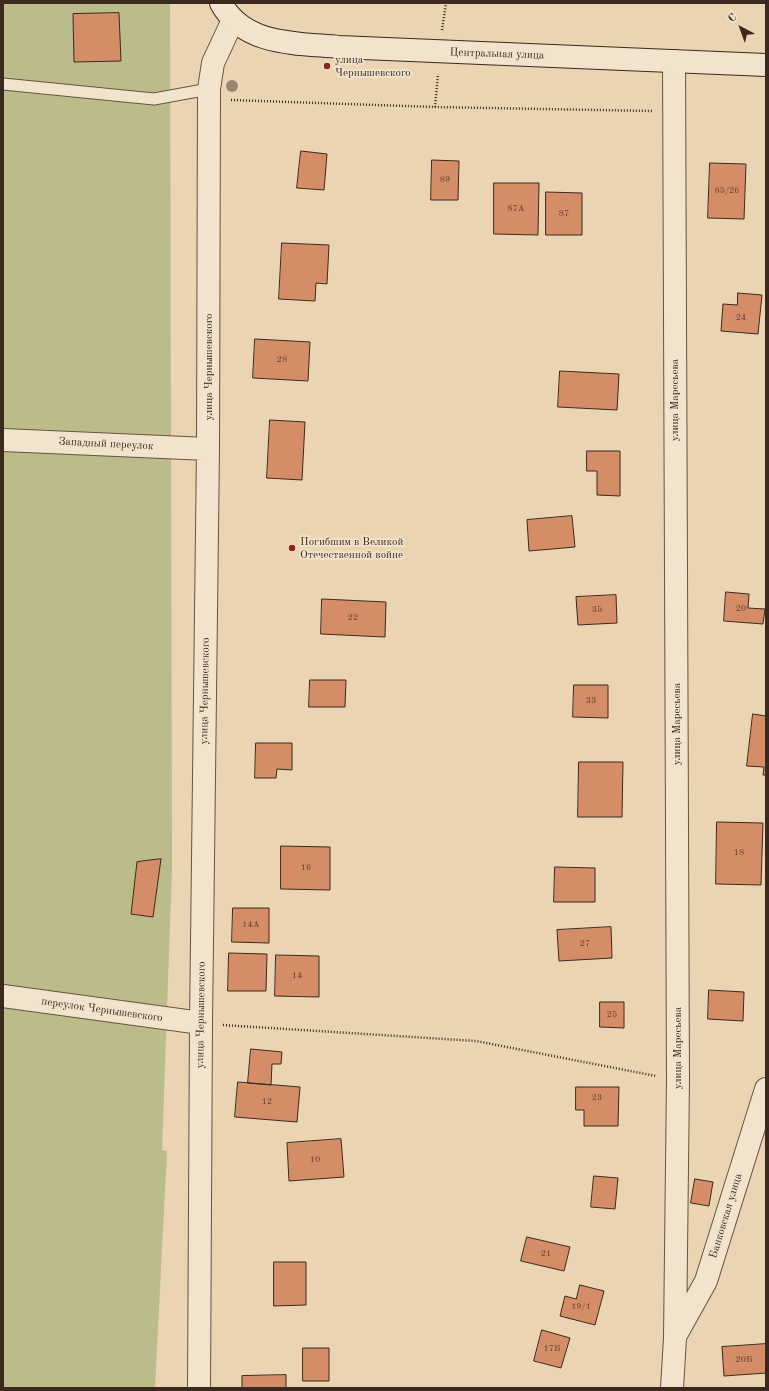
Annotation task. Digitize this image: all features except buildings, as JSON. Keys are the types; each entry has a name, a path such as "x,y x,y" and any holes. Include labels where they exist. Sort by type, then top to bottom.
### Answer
{"street":[{"name":"Центральная улица","path":"227,12 253,33 281,42 324,46 766,66"},
{"name":"улица Чернышевского","path":"199,1388 210,94 213,63 227,12"},
{"name":"улица Маресьева","path":"672,1388 675,1338 678,1080 674,61"},
{"name":"Западный переулок","path":"3,440 208,449"},
{"name":"переулок Чернышевского","path":"3,996 201,1024"},
{"name":"Банковская улица","path":"675,1338 706,1281 766,1089"}],"lane":[{"path":"3,84 154,99 210,94"}],"path":[{"path":"442,31 446,3"},
{"path":"435,107 438,69"},
{"path":"210,94 435,107 674,112"},
{"path":"201,1024 476,1041 678,1080"}],"green space":[{"path":"3,3 170,3 172,869 162,1150 167,1151 155,1388 3,1388"}],"place":[{"name":"улица Чернышевского","path":"327,66"},
{"name":"Погибшим в Великой Отечественной войне","path":"292,548"}]}
